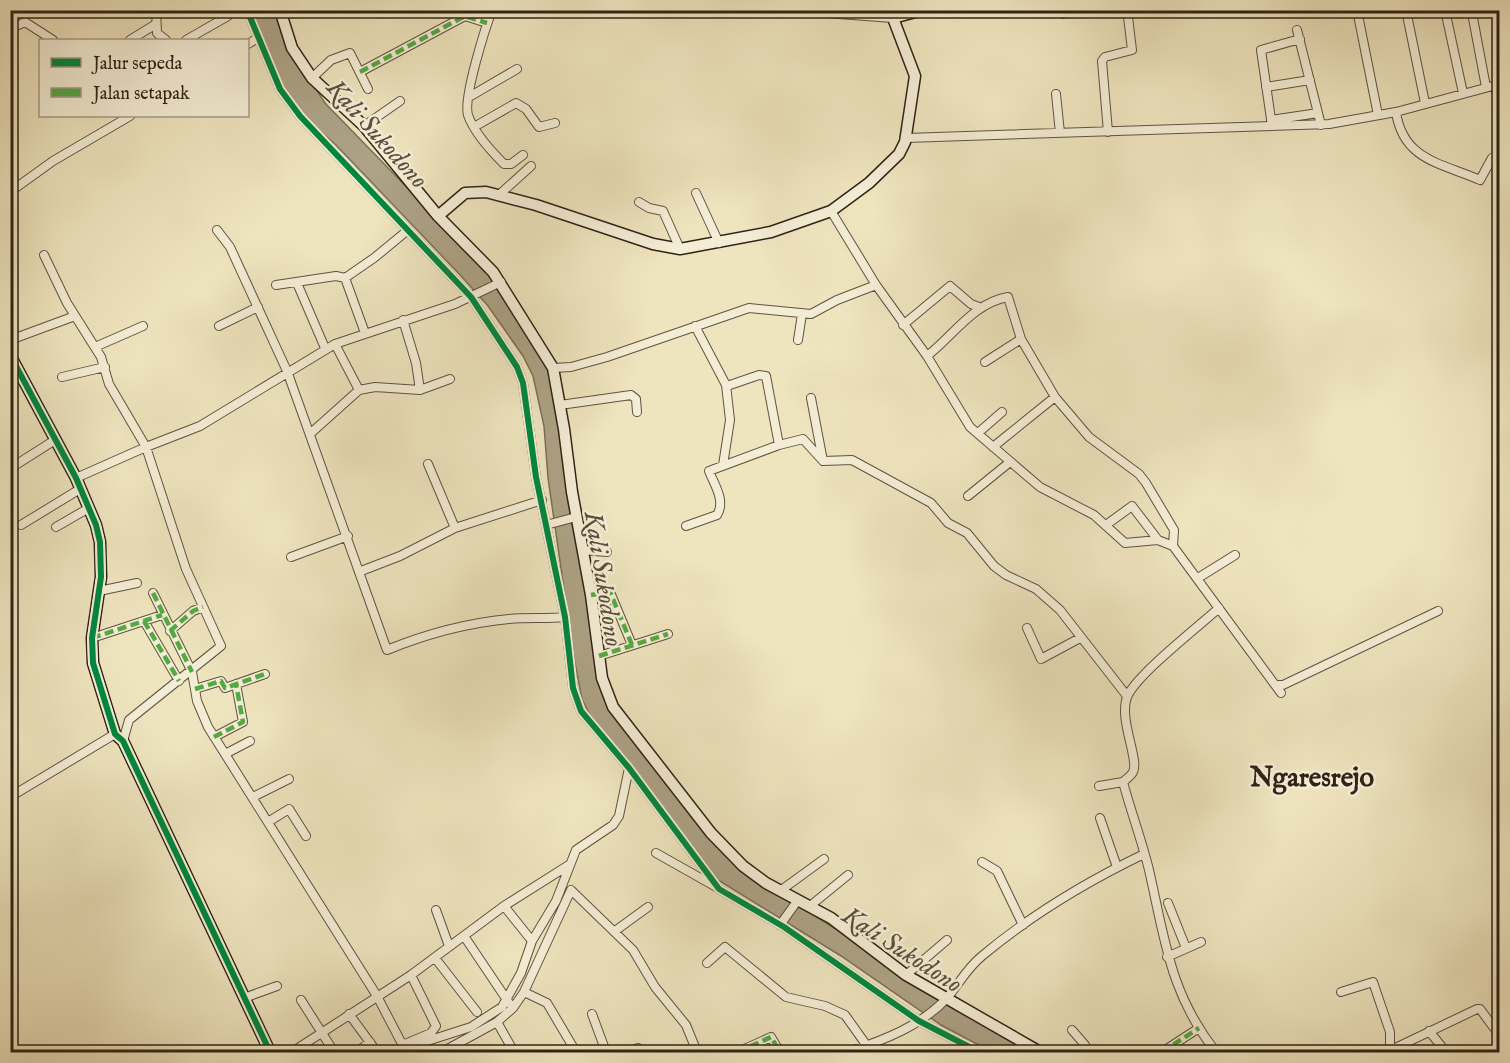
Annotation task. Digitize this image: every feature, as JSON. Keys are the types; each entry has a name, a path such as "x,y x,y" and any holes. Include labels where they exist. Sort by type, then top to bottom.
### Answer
{"street":[{"path":"156,10 157,33 164,39"},
{"path":"247,10 280,89 300,116 473,296 502,342 523,382 542,500 549,524 565,617 578,705 719,889"},
{"path":"280,10 292,48 312,78 364,126 438,216 500,283 553,368 575,517 591,595 607,696 625,723 733,858 780,891 831,918 906,975 1040,1053"},
{"path":"492,10 469,97 468,115 474,127 504,164 511,164 523,155"},
{"path":"784,10 892,14 923,10"},
{"path":"1357,10 1378,115"},
{"path":"1406,10 1425,103"},
{"path":"1444,10 1463,93"},
{"path":"1472,13 1493,86 1500,99"},
{"path":"438,216 470,190 500,194 653,244 680,249 771,232 833,214 899,154 906,138 915,76 892,14"},
{"path":"188,39 228,16"},
{"path":"360,72 465,16 487,23"},
{"path":"1108,132 1102,61 1105,57 1132,50 1128,17"},
{"path":"10,29 25,22 51,39"},
{"path":"132,39 156,24"},
{"path":"1297,30 1321,124"},
{"path":"249,43 258,38"},
{"path":"1271,123 1261,50 1300,39"},
{"path":"312,78 331,60 347,53 351,54 368,89"},
{"path":"469,97 517,69"},
{"path":"1266,87 1310,80"},
{"path":"906,138 1108,132 1271,123 1345,123 1493,86"},
{"path":"1056,94 1059,133"},
{"path":"364,126 400,101"},
{"path":"474,127 516,103 526,109 539,127 555,123"},
{"path":"1396,112 1399,129 1416,153 1480,180 1492,158"},
{"path":"1271,123 1318,113"},
{"path":"10,192 53,161 128,117"},
{"path":"500,194 531,166"},
{"path":"696,193 718,243"},
{"path":"639,202 649,208 663,211 680,249"},
{"path":"833,214 876,285 927,356 970,427 1040,488 1089,512 1125,543 1158,540 1173,546 1279,689 1283,685 1438,611"},
{"path":"217,230 230,247 287,371 361,572 387,650 418,638 457,628 508,619 565,617"},
{"path":"276,285 336,276 345,278 408,230"},
{"path":"10,797 119,738 129,720 192,672 221,646 186,569 146,447 108,384 105,367 75,316 44,255"},
{"path":"345,278 365,333"},
{"path":"297,283 325,348"},
{"path":"21,525 78,484 146,447 200,426 325,348 473,296 500,283"},
{"path":"553,368 571,367 607,357 749,308 811,314 876,285"},
{"path":"903,325 950,286 971,304 979,307"},
{"path":"927,356 949,339 979,307 1008,297 1021,339 1055,397 1089,437 1139,474 1174,530 1173,546"},
{"path":"219,326 258,307"},
{"path":"798,340 802,314"},
{"path":"10,340 75,316"},
{"path":"403,320 416,363 420,390"},
{"path":"95,347 143,326"},
{"path":"695,326 727,386 730,420 723,465"},
{"path":"985,362 1021,339"},
{"path":"335,344 359,390"},
{"path":"12,361 78,484 100,542 99,591 92,638 93,663 119,738 270,1053"},
{"path":"62,377 105,367"},
{"path":"727,386 759,375 766,376 779,445"},
{"path":"311,433 359,390 375,387 420,390 450,379"},
{"path":"560,405 631,395 636,399 637,412"},
{"path":"993,447 1055,397"},
{"path":"811,398 823,461"},
{"path":"978,433 1002,412"},
{"path":"686,526 720,512 720,500 709,471 779,445 803,439 823,461 852,460 883,479 924,498 948,522 967,533 994,566 1006,575 1036,589 1060,610 1127,696"},
{"path":"14,466 55,440"},
{"path":"968,496 1010,462"},
{"path":"428,464 455,528"},
{"path":"361,572 400,556 455,528 542,500"},
{"path":"1106,525 1132,506 1158,540"},
{"path":"56,527 89,508"},
{"path":"549,524 575,517"},
{"path":"291,557 348,536"},
{"path":"582,550 607,552"},
{"path":"1198,579 1235,555"},
{"path":"99,591 137,583"},
{"path":"591,595 610,592 632,645"},
{"path":"153,593 192,672 200,709 214,736 377,996 401,1042 411,1043 436,1029 435,1022 411,975"},
{"path":"170,631 193,611 203,607"},
{"path":"1099,786 1123,782 1134,771 1135,764 1125,725 1127,696 1145,675 1219,608"},
{"path":"92,638 162,615"},
{"path":"144,621 179,681"},
{"path":"1027,628 1041,659 1080,638"},
{"path":"599,656 668,634"},
{"path":"195,689 221,681 225,688 265,674"},
{"path":"214,736 243,722 236,684"},
{"path":"225,753 250,741"},
{"path":"442,1053 497,1022 510,1004 532,941 556,901 578,847 613,825 619,816 632,773"},
{"path":"253,797 288,779"},
{"path":"1123,782 1144,854 1167,957 1181,996 1216,1053"},
{"path":"268,822 289,809 306,836"},
{"path":"1100,818 1117,867"},
{"path":"656,852 781,924 921,1020 977,1052"},
{"path":"848,1053 921,1020 946,998 981,957 1023,925 1117,867 1144,854"},
{"path":"780,891 824,859"},
{"path":"982,862 997,871 1023,925"},
{"path":"292,1053 411,975 504,906 569,865"},
{"path":"810,906 849,876"},
{"path":"393,1053 471,1027 510,1004 524,992 570,890 633,950 655,987 681,1018 697,1053"},
{"path":"781,924 797,901"},
{"path":"1168,903 1186,948"},
{"path":"504,906 532,941"},
{"path":"615,931 648,907"},
{"path":"436,910 449,946"},
{"path":"464,936 510,1004"},
{"path":"906,975 947,940"},
{"path":"1167,957 1201,942"},
{"path":"707,963 725,947 786,997 825,1006 844,1015 867,1046"},
{"path":"435,957 477,1012"},
{"path":"1341,992 1373,982 1390,1032 1390,1052 1429,1031 1480,1009 1500,1036"},
{"path":"244,998 277,986"},
{"path":"524,992 547,1003 576,1053"},
{"path":"301,1000 334,1053"},
{"path":"350,1014 377,1053"},
{"path":"592,1014 606,1053"},
{"path":"497,1022 514,1053"},
{"path":"1162,1053 1199,1028"},
{"path":"1072,1030 1085,1045 1079,1053"},
{"path":"1429,1031 1446,1053"},
{"path":"738,1053 771,1037 780,1053"},
{"path":"357,1053 370,1042"},
{"path":"627,1053 639,1048 641,1053"}],"shaded area":[{"path":"250,11 276,11 293,54 325,103 493,276 552,371 601,682 734,862 771,889 1034,1052 992,1052 941,1025 841,956 718,880 590,715 582,699 574,658 548,478 544,426 533,376 523,356 488,306 336,145 300,114 277,81"}],"marked path":[{"path":"360,72 465,16 487,23"},
{"path":"591,595 610,592 632,645"},
{"path":"153,593 192,672"},
{"path":"170,631 193,611 203,607"},
{"path":"92,638 162,615"},
{"path":"144,621 179,681"},
{"path":"599,656 668,634"},
{"path":"195,689 221,681 225,688 265,674"},
{"path":"214,737 243,722 236,684"},
{"path":"1162,1052 1199,1028"},
{"path":"738,1052 771,1037 780,1052"}],"cycle path":[{"path":"247,10 280,89 300,116 471,297 517,367 523,383 536,477 565,617 573,688 581,711 629,768 719,889 784,927 919,1021 979,1052"},
{"path":"10,355 76,478 96,525 100,542 101,577 92,638 93,663 115,734 123,741 270,1052"}],"district":[{"name":"Ngaresrejo","path":"1312,779"}],"water label":[{"name":"Kali Sukodono","path":"377,134"},
{"name":"Kali Sukodono","path":"603,579"},
{"name":"Kali Sukodono","path":"902,950"}]}
